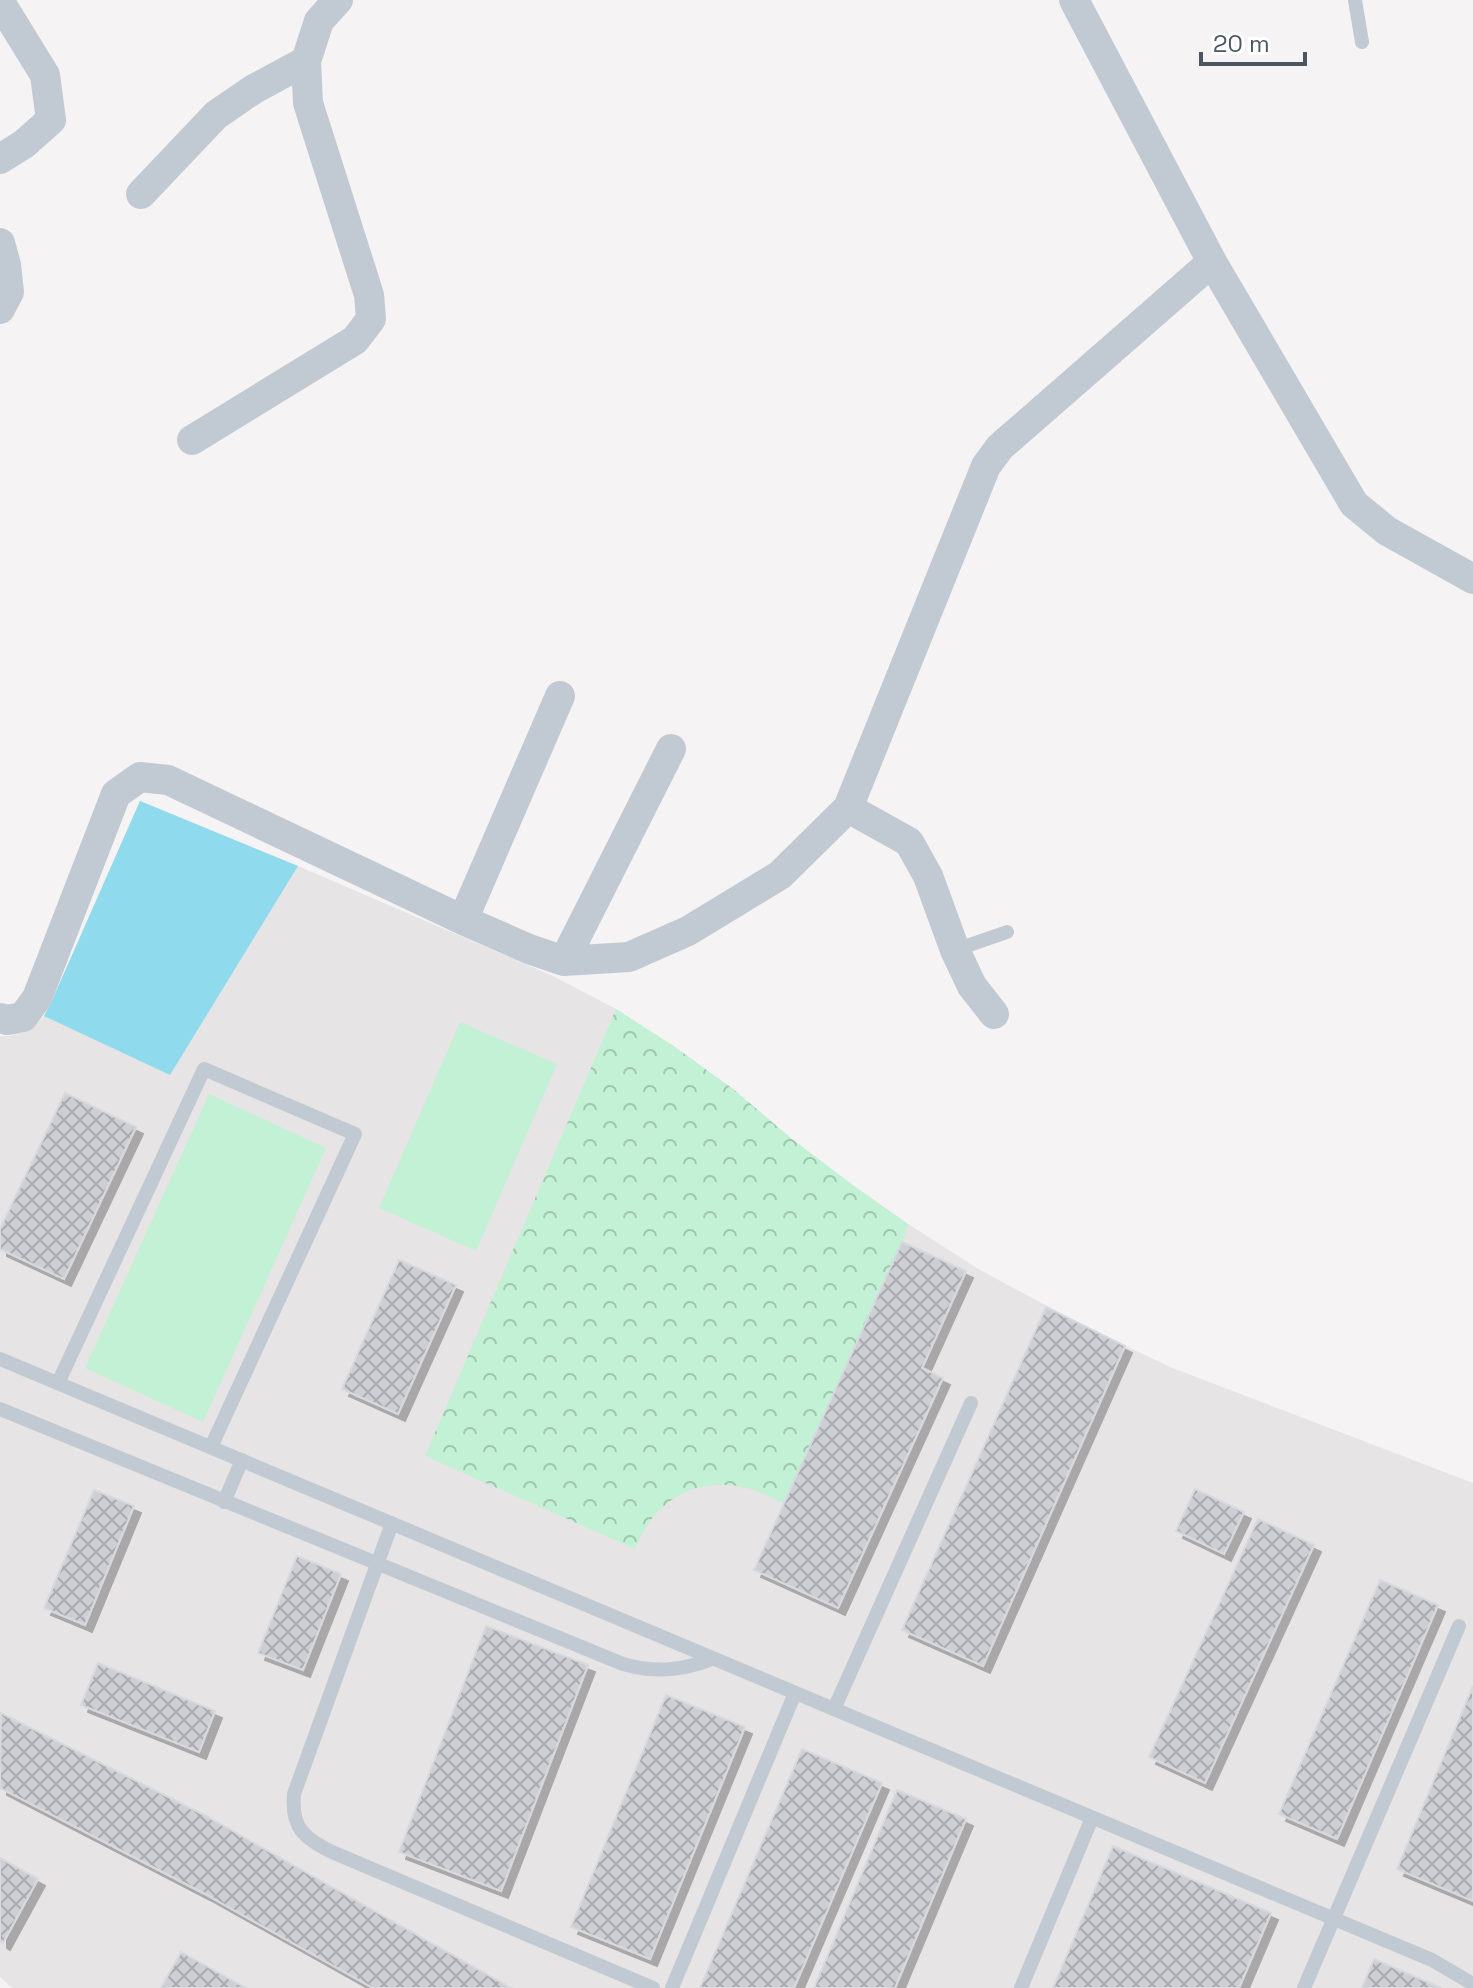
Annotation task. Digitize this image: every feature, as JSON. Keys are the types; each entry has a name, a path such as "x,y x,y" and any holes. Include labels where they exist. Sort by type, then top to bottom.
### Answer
{"street":[{"path":"192,440 355,340 371,319 369,295 308,103 306,61 319,21 338,0"},
{"path":"1074,0 1212,262 1354,504 1387,531 1473,579"},
{"path":"0,2 45,75 51,120 24,144 0,159"},
{"path":"141,194 216,115 254,89 306,61"},
{"path":"0,243 9,292 0,309"},
{"path":"0,1018 23,1017 37,998 116,794 140,777 168,780 463,920 564,961 629,957 688,931 780,875 848,808 986,466 1000,447 1212,262"},
{"path":"463,920 560,696"},
{"path":"564,961 671,749"},
{"path":"848,808 909,842 928,876 955,950 972,986 994,1014"}],"lane":[{"path":"1355,0 1362,42"},
{"path":"955,950 1007,932"},
{"path":"58,1383 204,1069 355,1134 211,1447"},
{"path":"0,1359 1432,1960 1473,1984"},
{"path":"834,1709 971,1403"},
{"path":"0,1409 632,1667 677,1670 712,1659"},
{"path":"224,1502 242,1460"},
{"path":"392,1523 294,1794 296,1823 314,1844 653,1988"},
{"path":"1304,1988 1459,1626"},
{"path":"672,1988 795,1693"},
{"path":"1021,1988 1092,1818"}],"shaded area":[{"path":"140,801 553,976 616,1009 733,1089 792,1139 908,1224 980,1270 1086,1327 1170,1367 1473,1483 1473,1988 12,1988 0,1977 0,1036 22,1032 44,1016"}],"green space":[{"path":"616,1009 733,1089 792,1139 908,1224 784,1503 737,1486 720,1485 688,1491 674,1498 651,1520 635,1549 425,1456"},
{"path":"460,1022 557,1064 476,1251 379,1208"},
{"path":"209,1094 326,1148 203,1422 85,1368"}],"water":[{"path":"140,801 298,866 170,1075 44,1016"}],"building":[{"path":"65,1093 136,1127 64,1279 0,1249 0,1229"},
{"path":"902,1242 966,1271 922,1368 943,1378 838,1608 754,1570"},
{"path":"399,1260 456,1285 398,1414 342,1389"},
{"path":"1046,1307 1125,1346 983,1666 902,1630"},
{"path":"1195,1489 1244,1512 1224,1554 1176,1531"},
{"path":"94,1490 134,1506 85,1625 44,1608"},
{"path":"1258,1519 1314,1545 1205,1783 1149,1757"},
{"path":"297,1556 341,1574 303,1670 258,1653"},
{"path":"1380,1580 1438,1605 1337,1839 1279,1814"},
{"path":"486,1626 588,1665 501,1891 399,1852"},
{"path":"98,1663 215,1711 199,1752 81,1705"},
{"path":"1473,1686 1473,1901 1397,1869"},
{"path":"666,1695 745,1727 650,1959 571,1927"},
{"path":"1,1713 206,1816 511,1988 373,1988 205,1894 0,1788"},
{"path":"802,1749 882,1783 794,1988 700,1988"},
{"path":"897,1790 966,1819 895,1988 814,1988"},
{"path":"1113,1846 1271,1913 1239,1988 1053,1988"},
{"path":"0,1858 38,1879 3,1943 0,1941"},
{"path":"181,1952 246,1988 161,1988"},
{"path":"1374,1959 1441,1988 1362,1988"}]}
